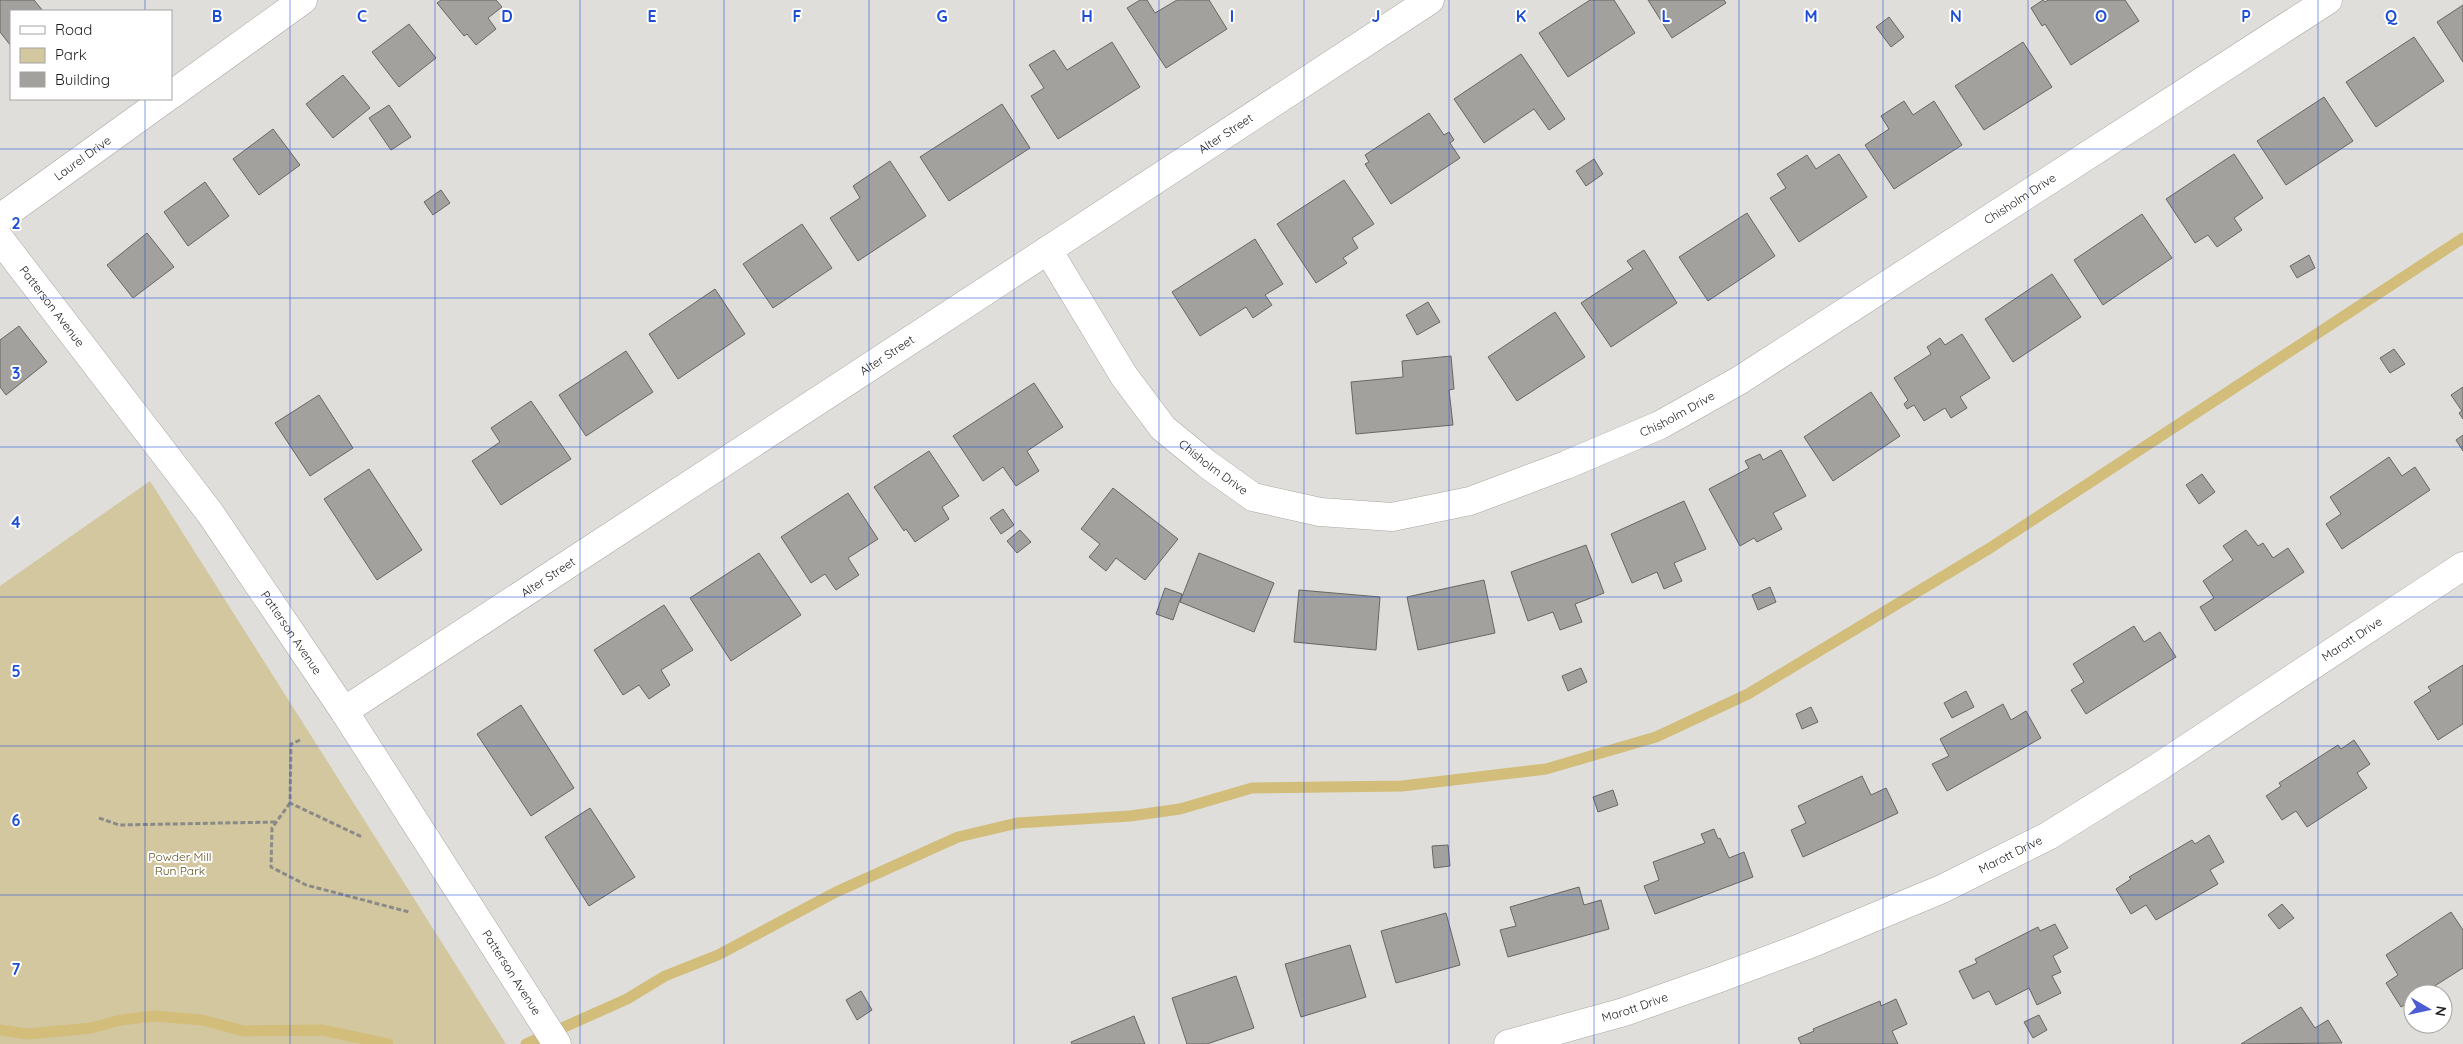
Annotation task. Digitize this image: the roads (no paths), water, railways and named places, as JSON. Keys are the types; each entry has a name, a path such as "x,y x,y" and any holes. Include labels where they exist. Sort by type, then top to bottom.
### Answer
{"street":[{"path":"172,93 303,0"},
{"name":"Alter Street","path":"344,711 1430,0"},
{"name":"Chisholm Drive","path":"1048,250 1124,376 1163,428 1207,464 1253,497 1320,512 1392,517 1470,501 1566,465 1660,425 1740,380 2328,0"},
{"name":"Laurel Drive","path":"0,218 164,100"},
{"name":"Patterson Avenue","path":"0,239 210,513 344,711 557,1044"},
{"name":"Marott Drive","path":"1508,1044 1624,1012 1806,946 1968,876 2048,836 2149,773 2463,566"}],"waterway":[{"path":"526,1044 627,999 665,976 718,955 836,892 958,837 1017,823 1130,816 1180,809 1252,788 1402,786 1546,769 1656,737 1748,694 1990,548 2463,238"},
{"path":"0,1030 28,1034 91,1028 121,1020 155,1016 202,1020 244,1031 322,1030 388,1044"}],"park label":[{"name":"Powder Mill Run Park","path":"180,864"}]}
